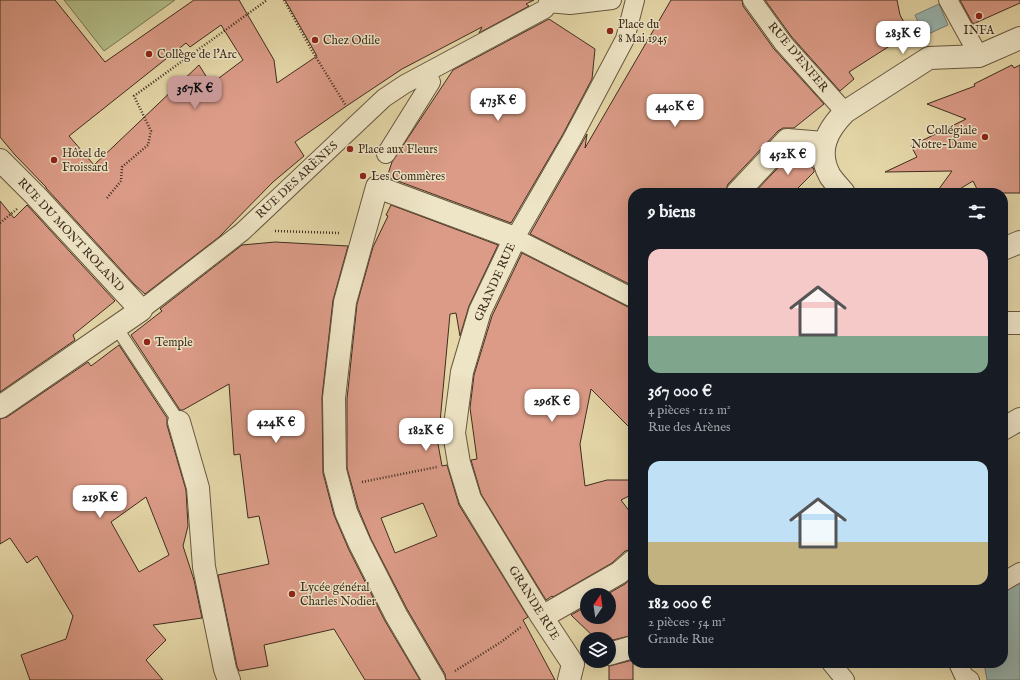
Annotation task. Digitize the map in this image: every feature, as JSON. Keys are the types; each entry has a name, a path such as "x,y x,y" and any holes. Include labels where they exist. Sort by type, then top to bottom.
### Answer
{"street":[{"name":"RUE DES ARÈNES","path":"0,406 141,310 242,232 384,98 405,84 545,9 547,2 570,5 612,0"},
{"name":"GRANDE RUE","path":"576,668 541,615 470,498 459,463 454,433 462,372 480,311 515,238 572,139 625,39 635,0"},
{"name":"RUE D'ENFER","path":"752,0 783,43 845,112"},
{"path":"948,0 979,56"},
{"path":"840,188 830,176 824,158 824,143 836,120 845,112 929,58 979,56 1020,38"},
{"path":"386,154 431,82"},
{"path":"742,188 788,140 824,143"},
{"name":"RUE DU MONT ROLAND","path":"0,160 35,195 141,310"},
{"path":"443,676 396,615 360,544 346,512 335,470 334,398 345,302 377,187 515,238 628,295"},
{"path":"1008,247 1020,242"},
{"path":"1008,323 1020,323"},
{"path":"1008,426 1020,419"},
{"path":"179,422 198,488 204,568 225,669 229,680"},
{"path":"541,615 619,573 628,565"},
{"path":"1008,579 1020,572"},
{"path":"616,652 628,648"},
{"path":"835,668 845,680"},
{"path":"960,668 964,676 970,680"}],"lane":[{"path":"116,327 179,422"}],"path":[{"path":"107,198 121,181 122,167 148,145 151,131 134,96 267,0"},
{"path":"284,0 315,55 357,123"},
{"path":"0,223 19,208"},
{"path":"274,231 364,234"},
{"path":"339,486 459,463"},
{"path":"443,676 500,642 541,615"}],"green space":[{"path":"64,0 175,0 104,51"}],"water":[{"path":"939,4 948,25 924,36 915,15"},
{"path":"1020,580 1020,680 987,680 985,668 1008,668 1008,586"}],"building":[{"path":"0,0 55,0 105,62 194,0 239,0 274,60 277,83 317,56 285,0 534,0 526,4 529,6 479,33 482,27 402,69 295,142 304,156 273,182 219,237 145,294 135,285 0,137","holes":["221,25 243,60 211,84 199,65 94,165 69,136 186,43 190,47"]},
{"path":"671,0 742,0 743,6 774,49 824,104 794,128 783,128 778,131 728,184 727,188 628,188 628,283 530,234 587,134 585,148"},
{"path":"765,0 897,0 900,15 910,33 849,72 854,79 840,91 791,36"},
{"path":"960,0 1020,0 1020,3 973,24"},
{"path":"549,19 595,49 592,79 563,134 511,223 387,177 392,162 453,70"},
{"name":"Collégiale Notre-Dame","path":"1012,65 1014,68 1020,65 1020,193 1008,193 1008,188 976,188 973,181 961,188 940,188 952,171 885,172 917,157 911,146 966,119 927,104 975,86 974,84"},
{"path":"792,153 796,153 814,169 814,172 798,188 759,188"},
{"path":"0,201 14,218 27,205 115,301 73,335 75,340 0,392"},
{"path":"391,205 498,245 469,306 460,336 456,313 450,314 438,444 442,466 447,465 459,505 528,617 523,620 555,680 446,680 445,674 407,609 371,539 358,508 347,468 347,399 357,304 373,247 388,216 386,215","holes":["423,503 437,536 395,553 381,518"]},
{"path":"275,242 348,246 333,300 322,397 323,473 334,515 349,550 385,621 420,680 365,680 334,629 264,645 268,666 239,671 237,666 218,575 269,564 259,516 248,518 240,454 234,455 229,384 183,410 180,410 131,335 162,311 160,309 242,245"},
{"path":"522,253 628,307 628,426 591,389 580,444 585,486 607,480 628,480 628,496 621,500 628,509 628,550 625,551 612,563 546,600 481,494 471,460 477,459 470,408 474,375 492,316"},
{"path":"119,345 167,418 167,425 186,490 188,526 183,546 194,580 202,618 153,625 166,640 146,660 163,680 30,680 21,655 66,639 73,616 37,556 27,563 10,538 0,544 0,419 7,417 88,362 91,366","holes":["146,497 169,555 139,572 111,522"]},
{"path":"628,581 628,636 616,639 616,632 589,632 580,624 616,624 616,589"},
{"path":"580,610 580,624 571,615"},
{"path":"628,661 628,668 633,668 633,680 609,680 609,668 616,668 616,664"}],"place":[{"name":"INFA","path":"979,16"},
{"name":"Place du 8 Mai 1945","path":"610,31"},
{"name":"Chez Odile","path":"315,40"},
{"name":"Collège de l'Arc","path":"149,54"},
{"name":"Collégiale Notre-Dame","path":"985,137"},
{"name":"Place aux Fleurs","path":"350,149"},
{"name":"Hôtel de Froissard","path":"54,160"},
{"name":"Les Commères","path":"363,176"},
{"name":"Temple","path":"147,342"},
{"name":"Lycée général Charles Nodier","path":"292,594"}]}
